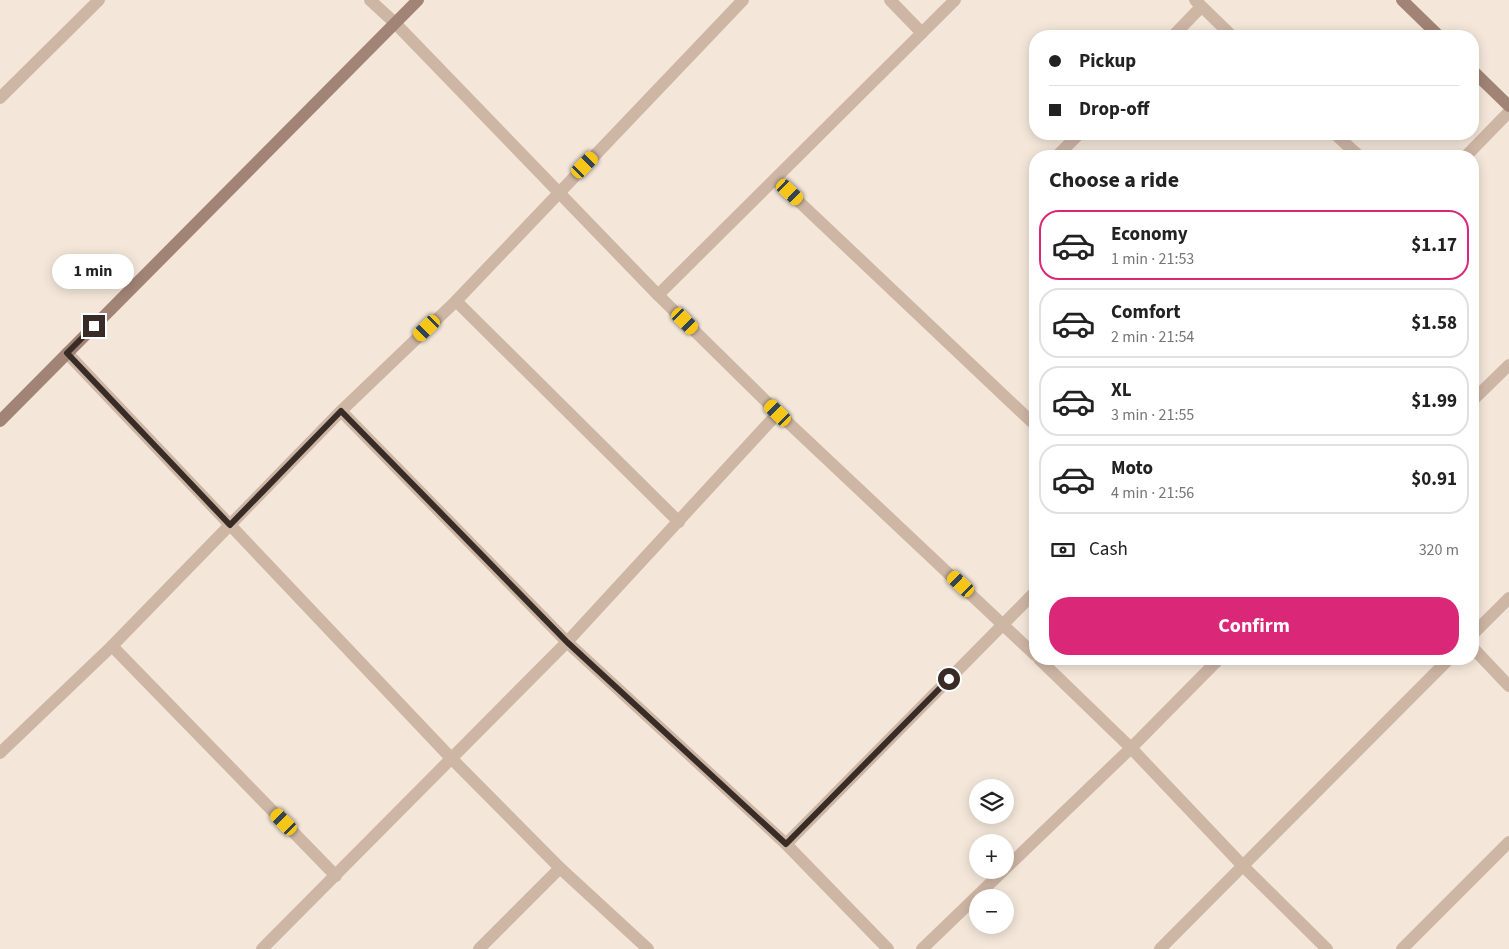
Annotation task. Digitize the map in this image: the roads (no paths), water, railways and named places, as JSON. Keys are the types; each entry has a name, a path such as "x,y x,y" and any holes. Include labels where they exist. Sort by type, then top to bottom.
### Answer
{"street":[{"path":"1,95 99,0"},
{"path":"370,0 658,295 778,413 1029,649"},
{"path":"0,421 418,0"},
{"path":"0,753 112,646 341,411 456,301 743,0"},
{"path":"890,0 922,33"},
{"path":"658,295 955,0"},
{"path":"1402,0 1433,30"},
{"path":"1178,30 1198,3 1226,30"},
{"path":"1479,77 1509,106"},
{"path":"1472,150 1509,112"},
{"path":"1063,150 1073,140"},
{"path":"1342,140 1352,150"},
{"path":"775,179 1029,418"},
{"path":"456,301 679,522"},
{"path":"67,353 450,758 560,868 648,949"},
{"path":"1479,394 1509,365"},
{"path":"341,411 567,642 786,844 888,949"},
{"path":"262,949 567,642 778,413"},
{"path":"786,844 1029,598"},
{"path":"1479,628 1509,598"},
{"path":"112,646 336,876"},
{"path":"1479,654 1509,686"},
{"path":"1045,665 1131,748 1243,866 1327,949"},
{"path":"1014,861 1131,748 1212,665"},
{"path":"1160,949 1443,665"},
{"path":"1402,949 1509,842"},
{"path":"479,949 560,868"},
{"path":"922,949 996,879"}]}
